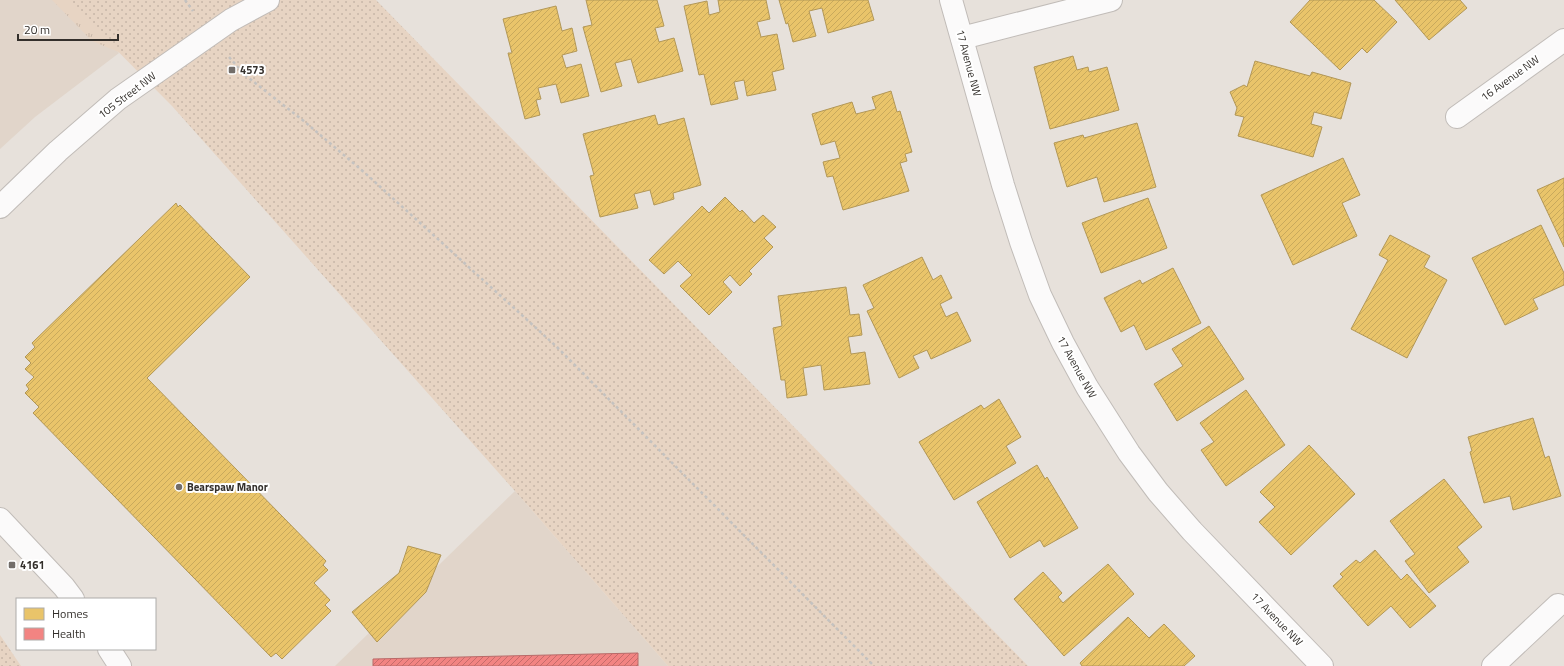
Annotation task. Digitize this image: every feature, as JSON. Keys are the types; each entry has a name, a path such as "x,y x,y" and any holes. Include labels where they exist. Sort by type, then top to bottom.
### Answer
{"street":[{"name":"105 Street NW","path":"0,207 58,150 118,99 231,20 268,0"},
{"name":"17 Avenue NW","path":"951,0 1003,185 1040,295 1063,343 1087,387 1129,452 1163,497 1192,531 1322,666"},
{"path":"962,38 1111,0"},
{"name":"16 Avenue NW","path":"1457,117 1564,40"},
{"path":"0,519 64,587 72,598"},
{"path":"1493,666 1558,605"},
{"path":"110,650 120,666"}],"path":[{"path":"185,0 210,35 245,75 305,122 365,174 557,347 874,666"}],"shaded area":[{"path":"0,0 67,0 119,53 35,117 0,149"},
{"path":"515,491 668,666 335,666"}],"green space":[{"path":"52,0 199,0 121,53 92,41"},
{"path":"67,0 376,0 1028,666 668,666 515,491 172,106"},
{"path":"0,635 21,666 0,666"}],"building: Homes":[{"path":"586,0 657,0 664,26 655,28 659,42 674,38 683,71 638,83 631,59 615,63 622,86 601,92 583,27 592,25"},
{"path":"718,0 766,0 770,19 757,22 761,37 777,34 784,69 772,72 776,90 747,96 744,80 734,82 738,99 711,105 704,74 699,75 684,6 707,1 709,15 720,12"},
{"path":"779,0 868,0 874,20 828,33 822,8 809,11 816,36 793,42 788,23 786,24"},
{"path":"1310,0 1374,0 1397,22 1367,53 1362,48 1340,70 1290,22"},
{"path":"1395,0 1460,0 1467,8 1429,40"},
{"path":"556,6 562,31 572,28 577,51 562,55 566,68 581,64 589,96 561,103 556,84 538,88 541,99 536,100 540,115 525,119 508,53 512,53 503,19"},
{"path":"1073,56 1077,70 1088,67 1089,72 1107,67 1119,110 1050,129 1034,67"},
{"path":"1255,61 1310,76 1312,72 1351,83 1341,119 1314,112 1311,124 1322,127 1313,157 1238,136 1244,117 1235,115 1237,108 1230,92 1244,85 1247,87"},
{"path":"891,91 897,112 900,111 912,152 905,154 907,161 900,163 909,191 843,210 833,176 827,177 823,162 840,158 835,141 821,145 812,114 852,102 856,114 876,109 872,97"},
{"path":"655,115 658,125 684,118 701,185 673,193 674,199 654,205 650,190 634,194 638,208 600,217 590,176 594,175 583,134"},
{"path":"1137,123 1156,187 1104,202 1097,177 1067,187 1054,143 1083,135 1084,138"},
{"path":"1343,158 1360,195 1342,203 1357,236 1293,265 1261,195"},
{"path":"1564,178 1564,247 1537,190"},
{"path":"725,197 740,212 742,210 754,223 763,215 776,227 764,238 773,247 749,271 752,274 740,286 730,275 723,282 732,292 709,315 680,286 692,275 678,261 664,274 649,260 702,206 709,213"},
{"path":"1148,198 1167,248 1101,273 1082,223"},
{"name":"Bearspaw Manor","path":"176,203 178,207 180,205 250,277 147,378 326,561 323,565 328,570 314,583 330,600 325,605 331,611 282,659 276,653 271,657 33,413 39,407 25,393 29,389 26,385 34,377 25,369 31,363 25,357 35,347 32,343"},
{"path":"1541,225 1564,273 1564,285 1533,299 1538,309 1505,325 1472,258"},
{"path":"1390,235 1430,256 1424,267 1447,280 1407,358 1351,329 1388,260 1379,255"},
{"path":"922,257 933,280 941,275 952,298 940,304 946,317 957,312 971,341 931,359 927,350 913,356 919,368 899,378 867,311 874,308 863,285"},
{"path":"1173,268 1201,323 1146,350 1134,325 1121,332 1104,298 1140,280 1142,284"},
{"path":"846,287 850,315 859,314 862,335 848,337 851,354 865,352 870,384 824,390 821,365 803,368 807,395 787,398 785,380 781,380 773,328 782,326 778,296"},
{"path":"1209,326 1244,379 1177,421 1154,384 1183,366 1172,349"},
{"path":"1246,390 1285,445 1226,486 1201,450 1214,442 1200,423"},
{"path":"999,399 1021,437 1006,446 1016,463 954,500 919,442 981,405 984,409"},
{"path":"1533,418 1545,458 1549,456 1561,496 1513,510 1510,496 1484,503 1470,452 1472,451 1468,437"},
{"path":"1309,445 1355,494 1291,555 1259,522 1275,507 1260,492"},
{"path":"1037,465 1045,479 1047,477 1078,528 1044,547 1040,540 1010,558 977,502"},
{"path":"1444,479 1482,527 1457,547 1469,562 1429,593 1405,561 1415,554 1390,521"},
{"path":"408,546 441,555 426,592 377,642 352,612 399,573"},
{"path":"1375,550 1401,580 1407,574 1436,606 1410,628 1391,606 1368,626 1333,586 1343,577 1340,574 1356,560 1360,563"},
{"path":"1108,564 1134,594 1064,656 1014,599 1043,572 1062,593 1058,597 1063,603"},
{"path":"1128,617 1149,638 1164,624 1195,656 1184,666 1082,666 1080,663"}],"building: Health":[{"path":"638,653 638,666 373,666 373,659"}],"place":[{"name":"4573","path":"232,70"},
{"name":"Bearspaw Manor","path":"179,487"},
{"name":"4161","path":"12,565"}]}
